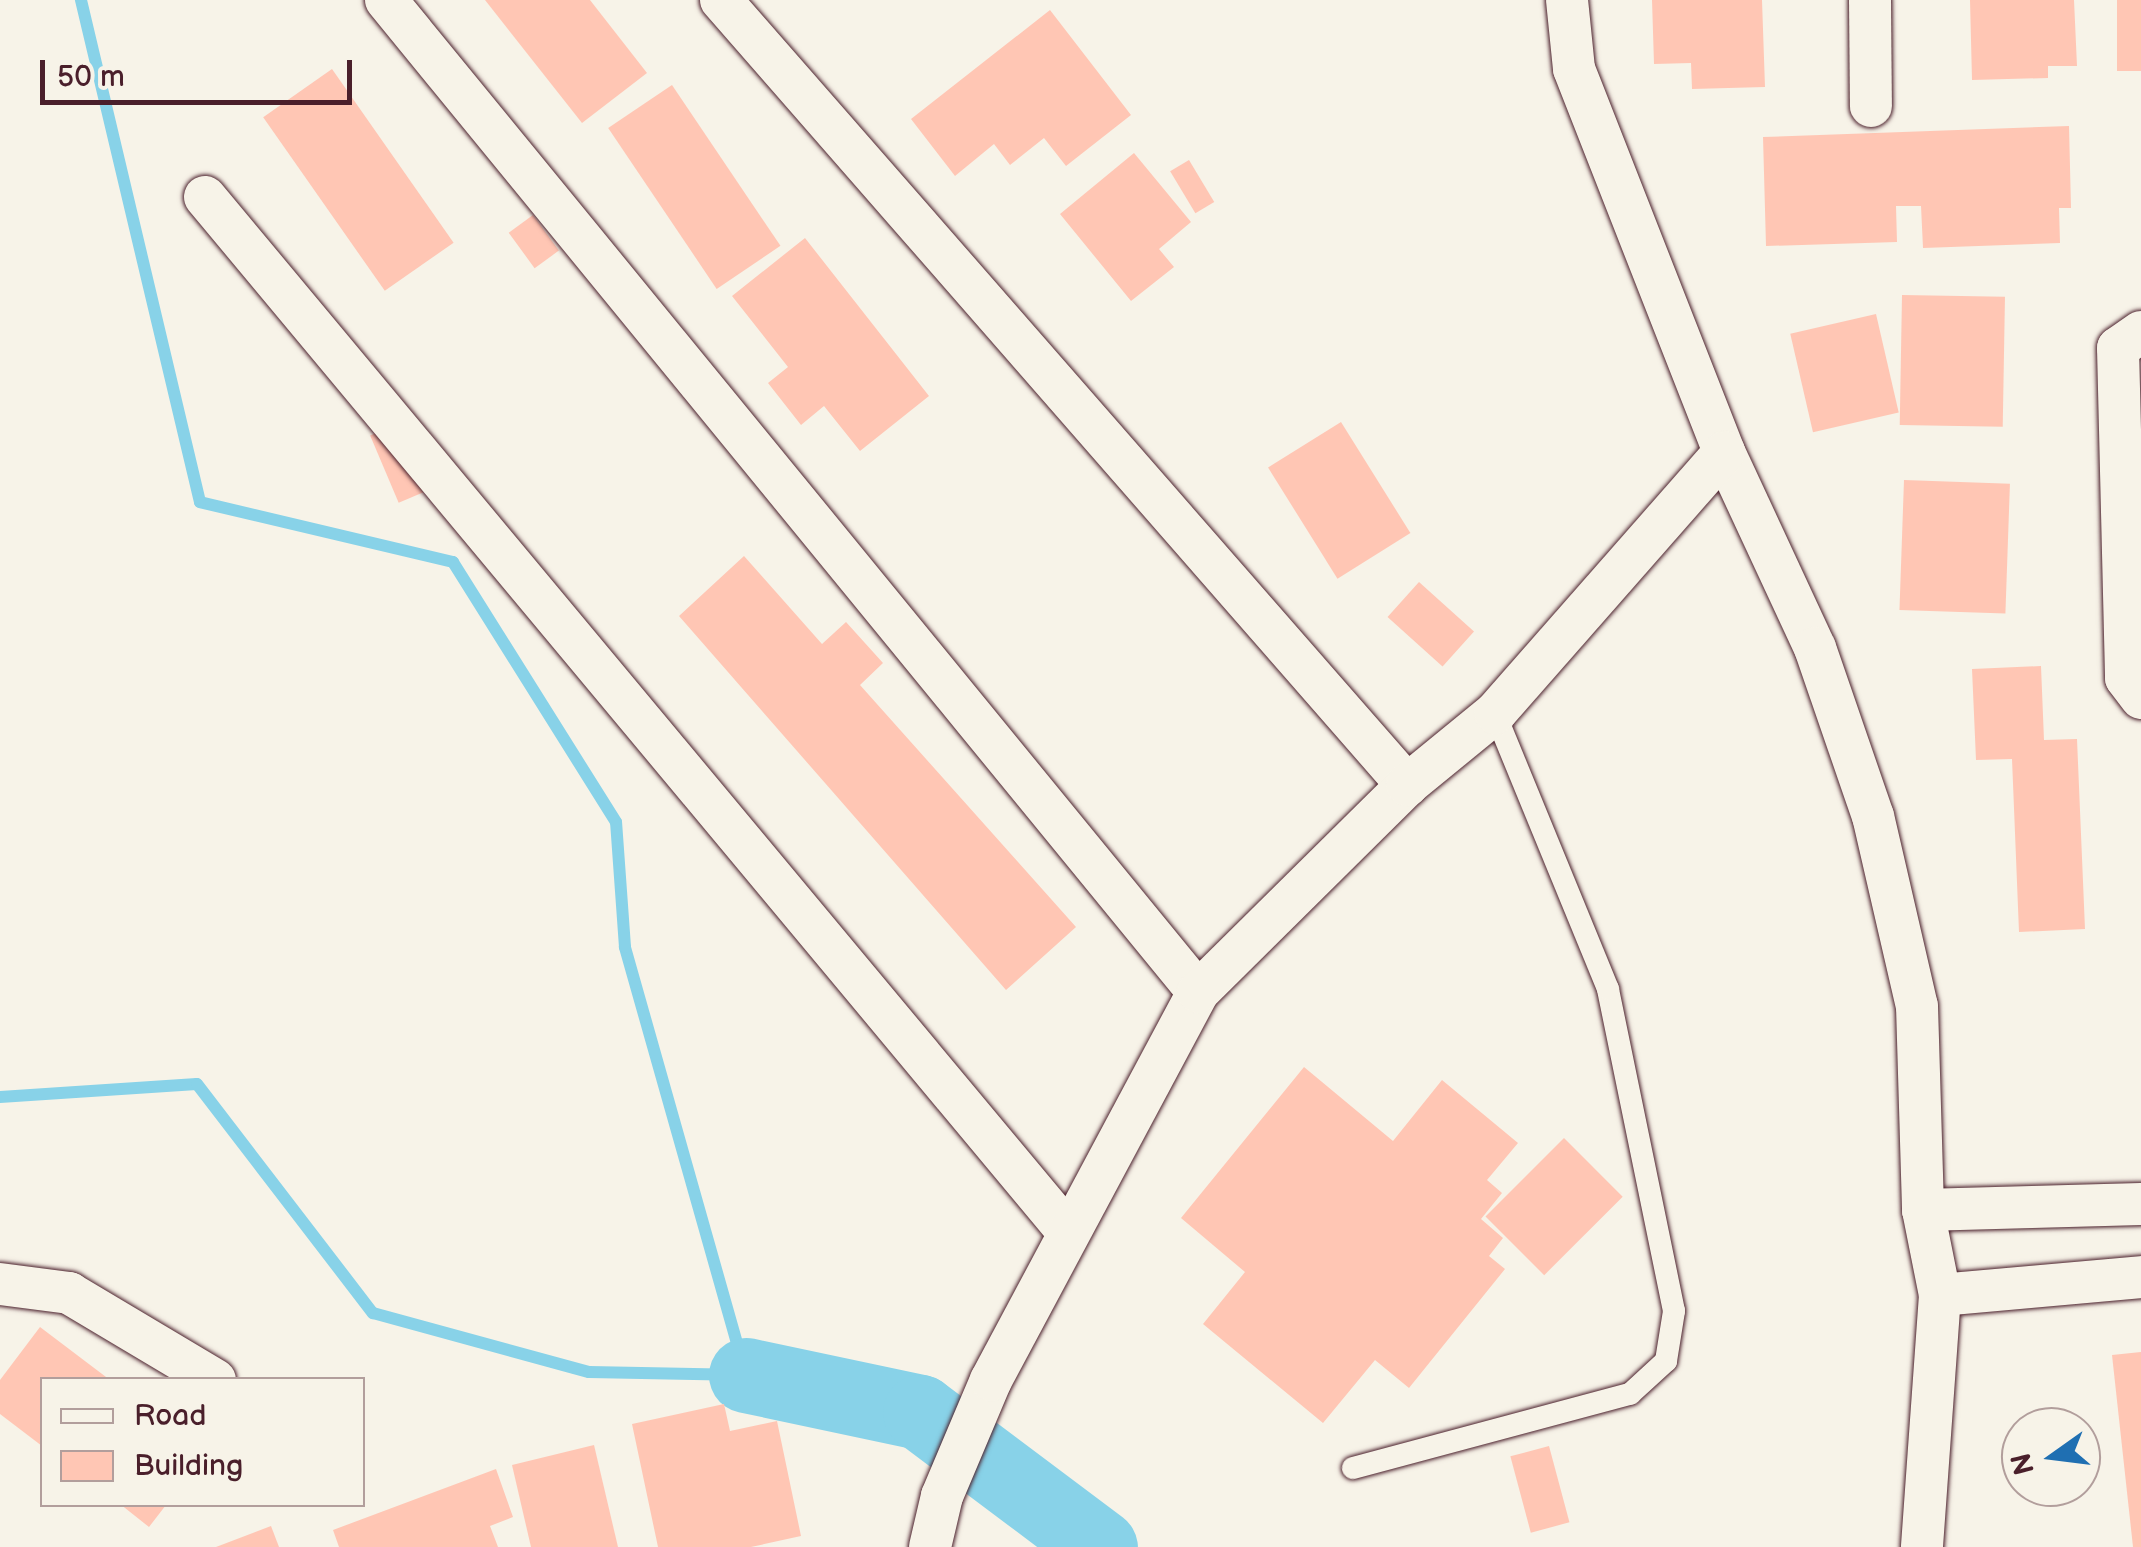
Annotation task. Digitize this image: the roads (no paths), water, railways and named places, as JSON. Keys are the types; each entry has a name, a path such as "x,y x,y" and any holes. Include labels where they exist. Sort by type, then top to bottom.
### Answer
{"street":[{"path":"386,0 1198,992"},
{"path":"721,0 1407,785"},
{"path":"1567,0 1574,69 1724,452 1815,648 1874,816 1918,1006 1923,1210 1940,1295 1922,1547"},
{"path":"1870,0 1871,106"},
{"path":"206,197 1067,1231"},
{"path":"2141,332 2118,348 2126,678 2141,698"},
{"path":"930,1547 942,1496 991,1380 1067,1231 1198,992 1407,785 1494,713 1724,452"},
{"path":"1923,1210 2141,1204"},
{"path":"1940,1295 2141,1277"},
{"path":"0,1284 69,1293 210,1377"}],"lane":[{"path":"1352,1468 1630,1394 1666,1361 1674,1310 1608,989 1494,713"}],"waterway":[{"path":"0,1097 197,1084 373,1313 589,1372 746,1375 625,947 616,822 453,562 200,502 81,0"},
{"path":"746,1375 920,1412 1100,1547"}]}
